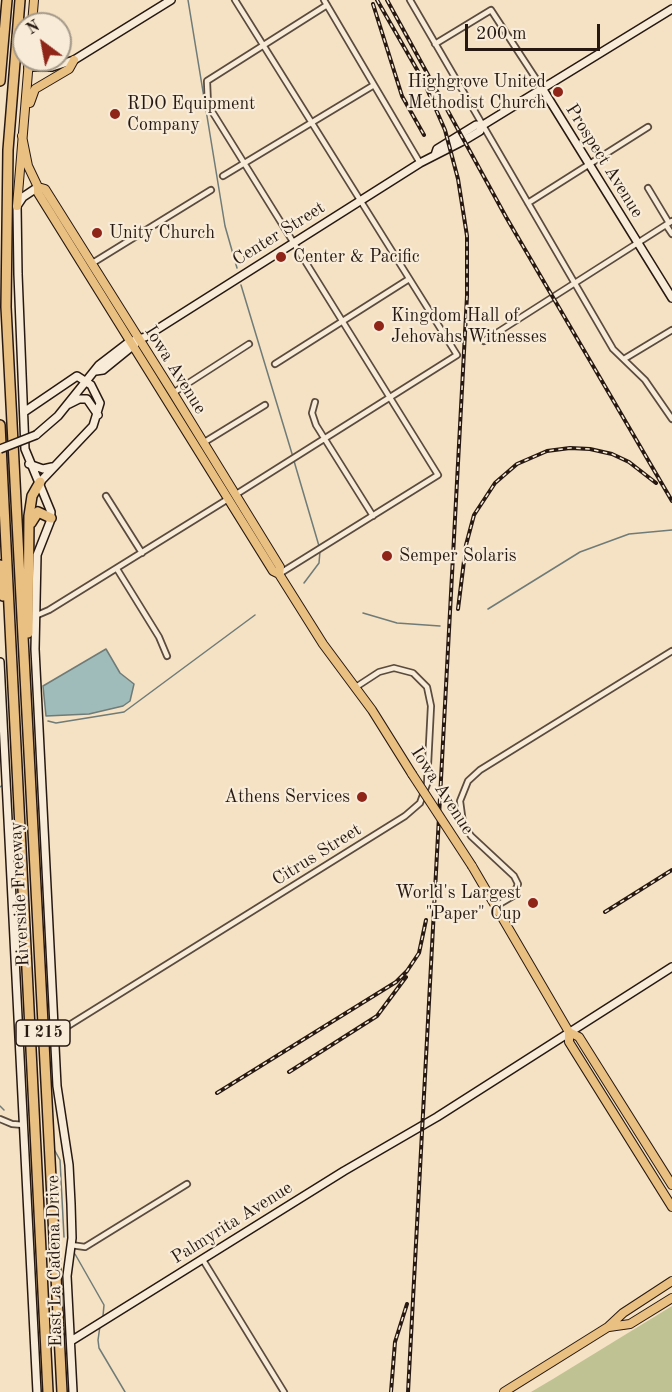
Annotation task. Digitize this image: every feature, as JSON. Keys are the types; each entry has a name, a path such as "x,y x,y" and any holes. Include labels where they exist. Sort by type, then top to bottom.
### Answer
{"highway":[{"path":"0,81 7,0"},
{"name":"Riverside Freeway","path":"20,0 8,150 6,307 62,1392"},
{"name":"Riverside Freeway","path":"0,425 46,1389"},
{"path":"24,675 29,657 29,534 32,496 40,482"},
{"path":"29,534 36,513 41,512 51,518"},
{"path":"0,565 12,676"}],"main road":[{"path":"24,124 29,115 32,92 69,69 74,60 171,0"},
{"name":"Center Street","path":"0,449 36,435 96,371 103,370 138,339 435,155 438,149 476,125 483,125 672,9"},
{"path":"27,72 17,206 26,449 29,464 48,500 51,518"},
{"name":"Prospect Avenue","path":"542,88 672,298"},
{"name":"Iowa Avenue","path":"22,136 28,166 38,187 38,193 173,393 204,443 273,570 279,573 323,644 356,687 472,866 569,1032 569,1042 672,1207"},
{"path":"17,206 22,197 38,187"},
{"name":"Iowa Avenue","path":"87,266 131,345 232,497"},
{"path":"24,411 73,376 87,380 98,396 100,404 98,415 87,432 40,482"},
{"path":"66,405 79,399 87,399 98,415"},
{"path":"29,464 38,468 52,467"},
{"name":"East La Cadena Drive","path":"51,518 37,555 35,616 57,1086 69,1165 71,1245 67,1276 73,1392"},
{"path":"0,662 37,1392"},
{"name":"Palmyrita Avenue","path":"70,1341 672,968"},
{"name":"Iowa Avenue","path":"569,1032 579,1037 672,1185"},
{"path":"504,1392 608,1327 623,1313 672,1281"},
{"path":"608,1327 630,1324 672,1298"}],"street":[{"path":"35,616 117,569 457,355 235,0"},
{"path":"410,0 613,349 645,380 672,419"},
{"path":"279,573 320,550 438,475 208,105 207,81 325,3 420,164"},
{"name":"Prospect Avenue","path":"435,44 491,10 542,88"},
{"path":"223,176 374,86"},
{"path":"528,203 648,127"},
{"path":"648,188 669,223 672,234"},
{"path":"87,266 211,190"},
{"path":"484,340 669,223"},
{"path":"275,364 409,279"},
{"path":"624,359 672,330"},
{"path":"173,393 249,344"},
{"path":"315,402 313,419 373,516"},
{"path":"204,443 265,405"},
{"path":"106,496 142,553"},
{"path":"117,569 159,637 167,656"},
{"path":"496,906 513,896 518,884 514,876 471,836 463,824 460,801 468,780 480,770 672,651"},
{"name":"Citrus Street","path":"55,1034 404,816 420,803 427,784 431,706 427,687 413,673 394,668 379,672 356,687"},
{"path":"0,1119 12,1124 24,1125"},
{"path":"71,1245 85,1247 187,1184"},
{"path":"203,1260 284,1392"}],"green space":[{"path":"672,1306 672,1392 531,1392 553,1379"}],"water":[{"path":"106,649 120,673 134,684 130,701 123,706 89,714 46,716 43,686"}],"waterway":[{"path":"188,0 225,226 237,268"},
{"path":"241,285 293,457"},
{"path":"294,461 319,546"},
{"path":"488,609 580,552 629,534 672,530"},
{"path":"304,583 319,563 320,551"},
{"path":"363,613 397,623 440,626"},
{"path":"48,721 56,723 124,712 255,615"},
{"path":"0,1106 4,1110"},
{"path":"55,1151 60,1160 64,1237"},
{"path":"75,1254 104,1305 103,1316"},
{"path":"100,1326 99,1348 125,1392"}],"railway":[{"path":"377,0 423,80 445,130 458,179 467,236 467,296 408,1392"},
{"path":"387,0 506,217 672,501"},
{"path":"373,4 402,96 424,135"},
{"path":"458,609 466,545 474,515 495,483 517,464 547,451 570,448 590,449 612,454 629,462 656,483"},
{"path":"605,912 672,870"},
{"path":"217,1093 396,982 419,953 426,920"},
{"path":"289,1072 377,1016 406,977"},
{"path":"391,1392 395,1342 407,1304"}],"place":[{"name":"Highgrove United Methodist Church","path":"558,92"},
{"name":"RDO Equipment Company","path":"115,114"},
{"name":"Unity Church","path":"97,233"},
{"name":"Center & Pacific","path":"281,257"},
{"name":"Kingdom Hall of Jehovahs Witnesses","path":"379,326"},
{"name":"Semper Solaris","path":"387,556"},
{"name":"Athens Services","path":"362,797"},
{"name":"World's Largest \"Paper\" Cup","path":"533,903"}]}
